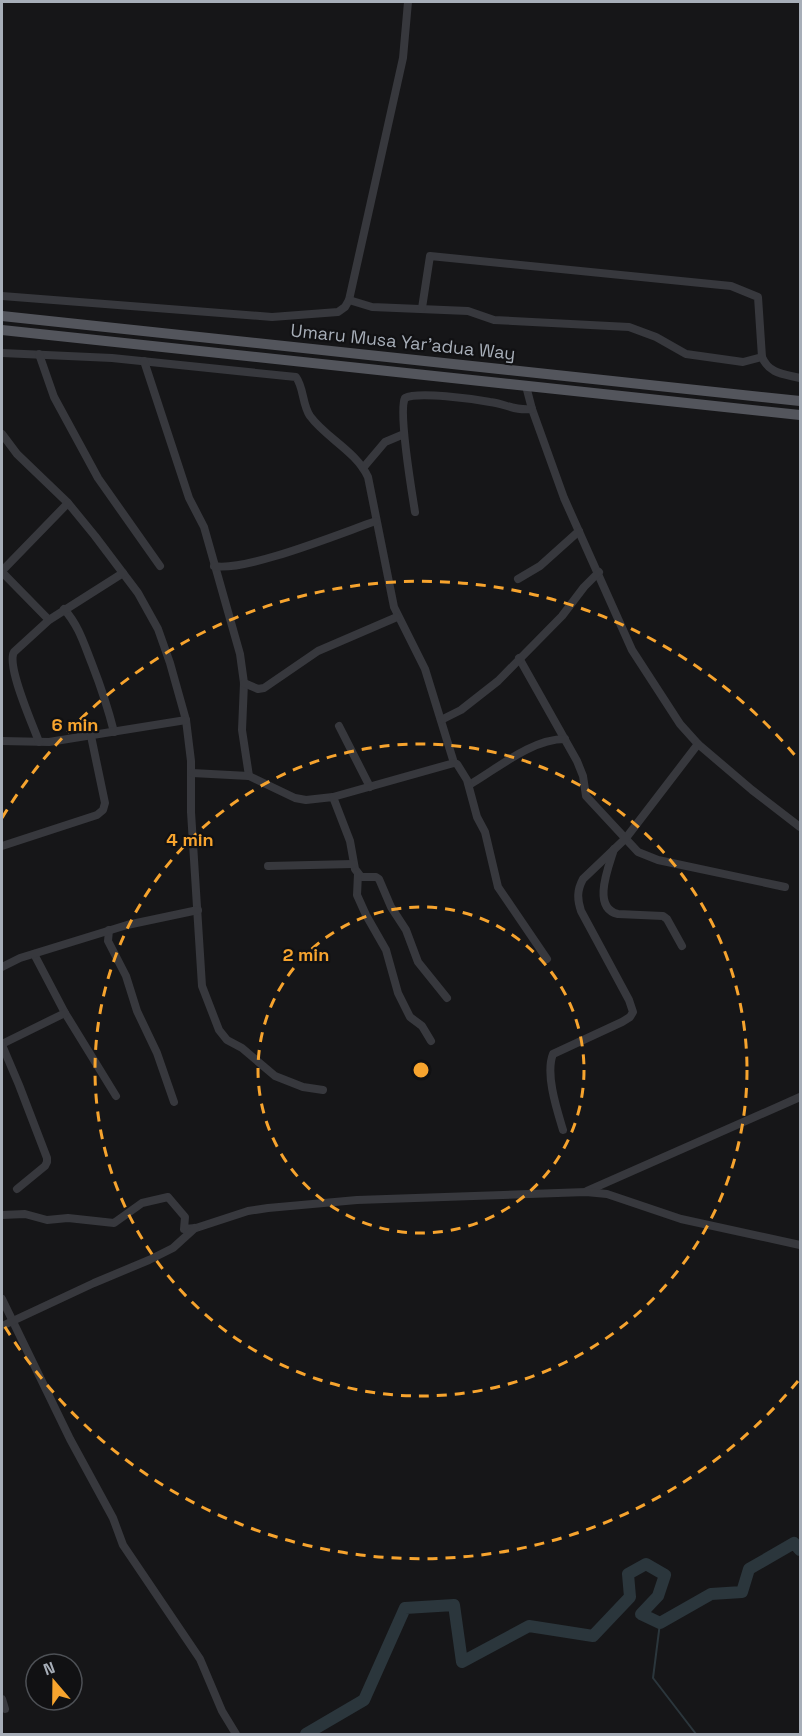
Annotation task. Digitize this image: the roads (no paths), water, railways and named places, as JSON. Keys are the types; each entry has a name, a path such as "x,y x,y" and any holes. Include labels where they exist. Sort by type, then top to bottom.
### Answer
{"main road":[{"name":"Umaru Musa Yar'adua Way","path":"2,316 801,401"},
{"name":"Umaru Musa Yar'adua Way","path":"2,330 801,415"}],"street":[{"path":"2,296 272,317 338,312 345,308 349,300 403,58 408,2"},
{"path":"422,308 430,256 730,286 758,297 762,357 765,365 772,372 801,378"},
{"path":"349,300 372,307 468,311 495,321 629,327 656,337 686,354 743,362 762,357"},
{"path":"2,353 144,361 296,377 313,420 363,468 371,491 397,617 425,669 454,763 460,768 469,785 477,817 485,832 495,882 547,959"},
{"path":"39,354 54,397 98,478 160,566"},
{"path":"144,361 189,498 204,527 240,654 244,683 242,730 249,776"},
{"path":"526,386 532,410 564,498 632,650 680,724 698,744 752,790 801,827"},
{"path":"415,512 404,434 403,402 410,395 490,402 514,409 532,410"},
{"path":"2,434 26,464 68,503 123,573 148,609 158,629 186,720 192,773 191,812 202,986 207,1002 224,1036 275,1076 303,1088 323,1090"},
{"path":"363,468 385,442 404,434"},
{"path":"49,620 2,572 68,503"},
{"path":"214,566 233,566 268,558 376,522"},
{"path":"518,579 547,561 579,531"},
{"path":"441,720 478,698 562,616 584,587 599,572"},
{"path":"39,742 21,694 11,657 49,620 123,573"},
{"path":"64,609 78,626 83,638 107,702 114,732"},
{"path":"244,683 258,689 264,688 318,651 397,617"},
{"path":"519,658 582,772 586,796 638,852 648,857 785,887"},
{"path":"2,741 39,742 186,720"},
{"path":"339,726 370,787"},
{"path":"2,846 98,815 103,810 105,803 91,736"},
{"path":"469,785 518,754 547,742 565,739"},
{"path":"563,1130 555,1104 550,1060 553,1054 622,1022 633,1012 629,1000 578,903 579,886 583,879 626,838 698,744"},
{"path":"192,773 249,776 296,798 306,800 333,797 454,763"},
{"path":"333,797 350,841 353,864 358,874 357,895 386,950 398,993 411,1017 422,1026 431,1041"},
{"path":"615,848 605,876 604,898 608,909 618,914 663,916 682,946"},
{"path":"268,866 353,864"},
{"path":"358,874 361,877 379,879 391,907 406,930 418,962 447,998"},
{"path":"2,968 20,958 146,919 198,910"},
{"path":"109,930 108,941 126,976 137,1011 158,1053 174,1102"},
{"path":"34,954 65,1014 116,1096"},
{"path":"17,1189 45,1166 47,1158 20,1085 2,1045 65,1014"},
{"path":"586,1192 801,1097"},
{"path":"2,1215 25,1214 47,1220 68,1218 114,1222 142,1203 168,1197 184,1217 184,1229 196,1228 249,1211 268,1208 357,1200 586,1192 607,1194 681,1219 801,1245"},
{"path":"2,1326 173,1248 196,1228"},
{"path":"2,1299 70,1438 113,1518 123,1545 200,1659 222,1711 236,1734"},
{"path":"2,1699 5,1709"}],"waterway":[{"path":"306,1734 364,1700 405,1608 454,1605 462,1662 529,1626 593,1636 630,1597 628,1574 646,1564 665,1575 658,1596 641,1614 660,1623 711,1594 742,1592 749,1569 794,1543 800,1550"},
{"path":"660,1623 653,1678 696,1734"}]}
